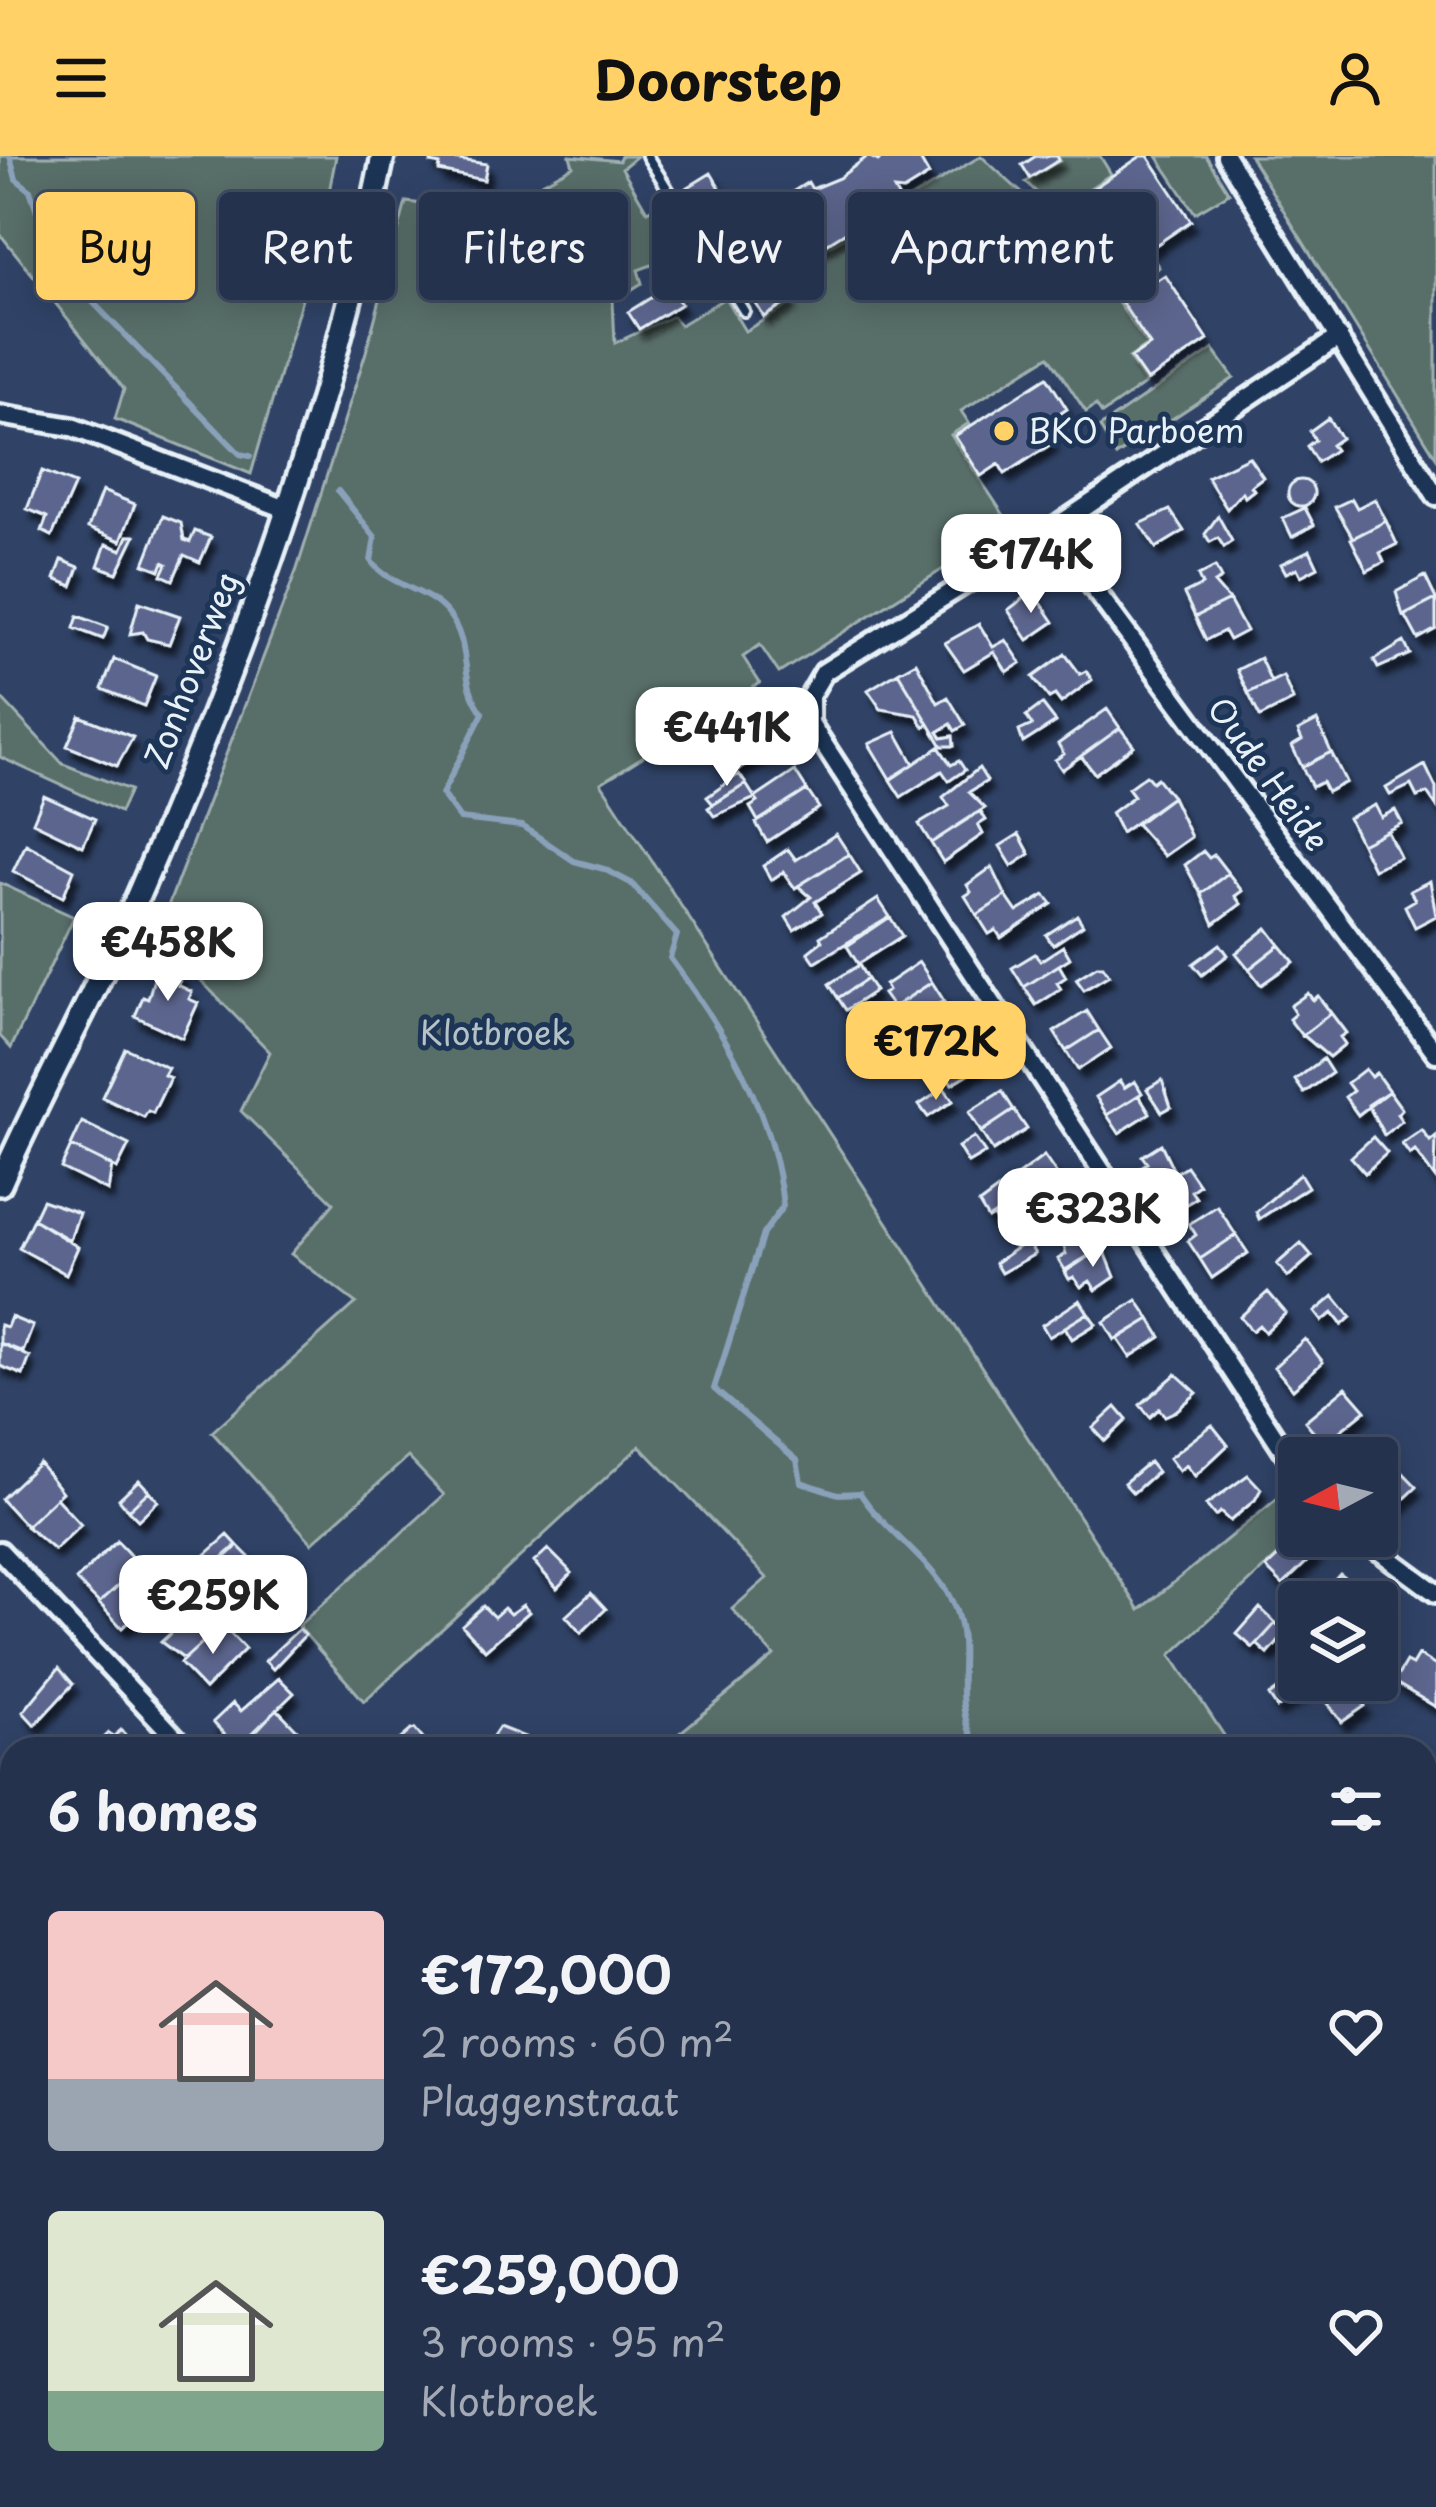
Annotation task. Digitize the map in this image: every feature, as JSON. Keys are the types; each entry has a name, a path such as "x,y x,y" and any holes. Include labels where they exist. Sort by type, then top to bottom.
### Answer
{"street":[{"name":"Zonhoverweg","path":"0,1184 140,891 286,509 334,350 382,156"},
{"path":"1226,156 1436,496"},
{"path":"1278,1442 810,723 810,696 824,672 1051,530 1339,337"},
{"path":"0,415 72,428 286,509"},
{"name":"Oude Heide","path":"1051,530 1436,1053"},
{"path":"0,1551 175,1737"},
{"path":"1387,1557 1436,1593"}],"lane":[{"path":"647,156 744,311"}],"green space":[{"path":"0,156 336,156 329,192 219,192 219,300 302,300 251,474 115,419 124,389 53,300 195,300 195,192 36,192 36,279 0,234"},
{"name":"Klotbroek","path":"570,156 619,161 621,156 637,156 622,168 647,211 652,208 652,265 638,270 642,283 628,292 628,192 526,192 573,166"},
{"name":"Klotbroek","path":"981,156 1021,192 921,192"},
{"path":"1058,156 1100,156 1111,174 1084,192 1036,192 1026,182 1060,161"},
{"path":"1157,156 1206,156 1229,193 1195,213"},
{"path":"1250,156 1436,156 1436,457"},
{"name":"Klotbroek","path":"406,202 419,204 419,300 615,300 615,343 673,316 680,325 722,300 726,300 745,331 791,300 824,300 824,250 848,235 848,300 1116,300 1147,345 1129,358 1146,383 1102,414 1096,405 1086,412 1049,356 961,411 969,423 951,435 1011,526 779,673 760,645 743,657 760,683 601,783 1140,1610 1278,1498 1278,1556 1171,1655 1225,1737 675,1737 774,1656 732,1609 767,1578 640,1446 364,1701 298,1626 444,1495 408,1457 312,1543 212,1432 356,1303 291,1254 334,1203 241,1111 270,1052 157,935 297,569 380,300 395,300 395,243"},
{"path":"1213,349 1234,378 1116,456 1100,427"},
{"path":"0,697 63,764 130,790 120,812 0,757"},
{"path":"0,883 74,917 11,1048 0,1036"}],"building":[{"path":"432,156 487,164 484,180 439,171 440,165 431,163"},
{"path":"868,156 878,161 883,156 918,156 929,175 903,191 848,192 848,231 824,246 824,192 792,192 808,182 812,189 839,178"},
{"path":"1036,156 1059,160 1030,178 1022,165"},
{"path":"1148,156 1191,221 1156,245 1156,192 1088,192"},
{"path":"711,173 722,192 687,192 685,189"},
{"path":"1165,275 1208,340 1147,381 1131,358 1150,345 1122,303 1156,300 1156,281"},
{"path":"652,297 681,304 639,329 628,312"},
{"path":"754,300 789,300 790,301 764,317"},
{"name":"BKO Parboem","path":"1047,377 1067,409 1042,426 1053,443 1005,474 999,464 981,476 955,436"},
{"path":"1328,418 1341,438 1331,445 1335,450 1317,462 1307,446 1315,440 1310,431"},
{"path":"1249,457 1263,477 1251,486 1254,490 1245,497 1242,492 1227,509 1207,477"},
{"path":"42,471 75,484 52,536 42,531 47,517 27,509"},
{"path":"1301,480 1314,493 1301,506 1288,493"},
{"path":"102,491 135,504 121,541 88,528"},
{"path":"1352,499 1357,508 1375,499 1386,521 1353,538 1335,507"},
{"path":"1305,508 1314,525 1292,537 1283,518"},
{"path":"1170,510 1184,531 1156,548 1140,524"},
{"path":"163,516 181,523 184,540 190,542 195,531 211,537 200,562 184,555 173,580 162,575 167,564 163,562 160,570 144,564"},
{"path":"1218,516 1232,541 1224,547 1218,538 1210,542 1205,534"},
{"path":"1386,521 1397,544 1380,553 1384,562 1367,571 1351,539"},
{"path":"128,536 135,536 117,573 98,566 106,544 122,550"},
{"path":"1310,550 1318,567 1301,576 1297,568 1286,573 1281,564"},
{"path":"62,560 79,567 72,586 55,579"},
{"path":"1215,567 1221,579 1214,583 1229,600 1195,617 1184,594 1202,585 1198,576"},
{"path":"1425,576 1436,599 1403,616 1396,592"},
{"path":"1033,591 1054,622 1028,640 1008,610"},
{"path":"1436,599 1436,629 1418,639 1405,615"},
{"path":"1229,600 1246,631 1229,640 1224,631 1206,640 1195,617"},
{"path":"139,602 180,616 169,644 147,639 143,632 130,634"},
{"path":"78,616 108,627 103,639 74,628"},
{"path":"979,624 993,647 1006,640 1021,663 1007,672 994,652 964,670 945,643"},
{"path":"1404,642 1410,654 1378,668 1374,660"},
{"path":"1065,654 1080,674 1086,671 1092,680 1061,703 1055,695 1049,698 1033,677"},
{"path":"1260,658 1271,682 1248,693 1237,670"},
{"path":"114,659 156,676 144,706 102,689"},
{"path":"916,662 938,703 948,697 965,725 955,731 951,724 938,732 942,738 953,736 954,746 942,746 898,672"},
{"path":"898,672 929,724 924,727 917,715 881,709 868,690"},
{"path":"1283,676 1293,700 1260,717 1248,693"},
{"path":"1042,704 1056,722 1023,743 1019,731 1032,725 1026,716"},
{"path":"753,708 765,726 725,750 719,730"},
{"path":"1107,709 1120,728 1062,770 1055,760 1064,754 1058,744"},
{"path":"80,716 133,737 117,766 67,746"},
{"path":"703,719 713,734 690,747 682,733"},
{"path":"1317,721 1331,752 1302,767 1292,746 1302,740 1298,731"},
{"path":"765,726 777,745 730,775 718,755"},
{"path":"1120,728 1134,746 1095,774 1081,756"},
{"path":"896,732 914,764 890,779 869,744"},
{"path":"939,747 951,765 959,761 965,770 949,781 942,771 901,797 890,780"},
{"path":"1331,752 1346,782 1327,792 1322,782 1312,787 1302,767"},
{"path":"1425,765 1436,788 1436,806 1427,793 1417,797 1411,785 1390,795 1386,788"},
{"path":"979,768 987,781 969,792 985,808 931,843 919,824 949,806 943,797"},
{"path":"795,771 807,790 758,821 750,807 758,802 755,798"},
{"path":"739,774 746,784 713,804 707,797"},
{"path":"1146,775 1152,782 1157,778 1172,797 1121,833 1111,813 1134,796 1128,788"},
{"path":"746,784 755,798 714,816 708,808"},
{"path":"807,790 819,808 767,842 756,823"},
{"path":"44,796 95,819 83,846 33,822"},
{"path":"1172,797 1191,837 1164,856 1136,824"},
{"path":"1375,805 1381,817 1395,810 1402,823 1361,844 1348,818"},
{"path":"980,811 986,820 978,825 983,834 943,862 931,843"},
{"path":"1387,831 1400,857 1373,869 1361,844"},
{"path":"836,834 849,854 795,888 783,872 771,880 763,866 788,849 796,860"},
{"path":"1019,834 1030,854 1012,866 1000,846"},
{"path":"26,844 74,870 63,897 13,871"},
{"path":"1203,851 1209,858 1214,855 1228,873 1201,894 1185,865"},
{"path":"849,854 861,873 815,902 822,913 794,930 786,917 811,897 798,886"},
{"path":"992,867 1006,896 977,915 965,896 971,892 967,885"},
{"path":"1228,873 1242,891 1235,896 1241,904 1214,924 1201,894"},
{"path":"1430,881 1436,916 1415,927 1405,906 1415,900 1410,891"},
{"path":"1045,895 1052,904 1001,938 996,930 989,934 977,915 1006,896 1017,912"},
{"path":"878,899 890,917 815,962 808,952 822,941 820,937"},
{"path":"1077,915 1083,925 1053,945 1046,935"},
{"path":"890,917 902,936 858,964 847,946"},
{"path":"1267,928 1280,945 1249,969 1236,953"},
{"path":"1220,944 1228,955 1202,975 1193,964"},
{"path":"1280,945 1294,962 1261,985 1249,969"},
{"path":"1063,946 1070,958 1024,987 1012,968 1035,954 1040,961"},
{"path":"919,962 932,982 893,1008 883,994 888,991 885,985"},
{"path":"158,965 182,976 178,985 192,992 189,999 198,1003 182,1038 135,1016 143,997 148,999"},
{"path":"859,965 867,979 838,998 829,984"},
{"path":"1059,965 1066,977 1057,983 1061,989 1036,1005 1024,987"},
{"path":"1097,966 1109,975 1084,990 1076,979"},
{"path":"867,979 875,991 846,1010 838,998"},
{"path":"932,982 944,1001 891,1027 883,1014"},
{"path":"1308,993 1313,1000 1318,996 1331,1013 1302,1036 1289,1019 1295,1014 1290,1006"},
{"path":"1087,1011 1099,1030 1066,1051 1054,1032"},
{"path":"1331,1013 1346,1033 1340,1037 1345,1044 1329,1057 1303,1035"},
{"path":"961,1027 973,1046 927,1075 920,1064 940,1051 936,1044"},
{"path":"898,1029 907,1043 883,1058 874,1045"},
{"path":"1099,1030 1111,1048 1078,1070 1066,1051"},
{"path":"973,1046 985,1064 952,1084 943,1070 934,1075"},
{"path":"125,1048 168,1068 164,1075 170,1078 153,1113 148,1111 144,1117 102,1097"},
{"path":"1323,1059 1332,1073 1304,1093 1295,1080"},
{"path":"1365,1069 1371,1077 1376,1073 1389,1091 1358,1115 1345,1097 1353,1091 1347,1083"},
{"path":"1162,1080 1171,1107 1162,1112 1147,1089"},
{"path":"1120,1081 1124,1088 1135,1081 1142,1093 1107,1115 1096,1097"},
{"path":"944,1088 953,1101 928,1117 919,1105"},
{"path":"1002,1091 1014,1110 981,1132 969,1112"},
{"path":"1389,1091 1402,1109 1397,1114 1402,1121 1384,1135 1368,1105"},
{"path":"1139,1095 1150,1113 1119,1133 1107,1115"},
{"path":"1014,1110 1027,1129 993,1151 981,1132"},
{"path":"82,1122 129,1145 117,1169 71,1146"},
{"path":"1422,1130 1430,1141 1436,1136 1435,1178 1415,1151 1410,1155 1402,1144"},
{"path":"974,1137 985,1153 968,1163 958,1147"},
{"path":"1373,1137 1387,1153 1365,1173 1351,1157"},
{"path":"1161,1144 1175,1173 1153,1187 1141,1167 1147,1163 1142,1156"},
{"path":"71,1146 112,1166 108,1191 61,1168"},
{"path":"1044,1156 1057,1175 988,1219 979,1204"},
{"path":"1186,1166 1199,1185 1191,1191 1196,1198 1177,1210 1172,1202 1166,1206 1153,1187"},
{"path":"1300,1174 1308,1187 1259,1219 1256,1212"},
{"path":"1057,1175 1068,1193 1001,1229 993,1216"},
{"path":"42,1200 79,1213 70,1240 33,1219"},
{"path":"1217,1206 1236,1235 1200,1259 1188,1241 1196,1235 1189,1224"},
{"path":"33,1219 78,1247 66,1274 19,1248"},
{"path":"1079,1223 1085,1231 1090,1227 1103,1247 1065,1270 1058,1259 1066,1254 1061,1235"},
{"path":"1236,1235 1248,1253 1212,1278 1200,1259"},
{"path":"1027,1241 1035,1254 1001,1273 995,1263"},
{"path":"1301,1243 1312,1256 1288,1277 1277,1264"},
{"path":"1103,1247 1115,1277 1096,1290 1090,1281 1081,1287 1074,1277 1069,1279 1065,1272"},
{"path":"1268,1292 1286,1313 1265,1332 1259,1325 1252,1331 1240,1317"},
{"path":"1334,1296 1351,1317 1342,1325 1333,1313 1322,1321 1315,1312"},
{"path":"1080,1300 1088,1313 1049,1337 1042,1325"},
{"path":"1137,1300 1150,1319 1115,1340 1104,1322"},
{"path":"1088,1313 1096,1324 1072,1339 1065,1327"},
{"path":"11,1317 33,1326 23,1352 0,1343 0,1325 7,1327"},
{"path":"1150,1319 1161,1337 1130,1357 1118,1339"},
{"path":"1305,1339 1323,1362 1293,1389 1274,1367"},
{"path":"0,1343 30,1357 23,1375 0,1366"},
{"path":"1176,1374 1197,1393 1176,1411 1165,1416 1159,1409 1150,1417 1140,1405"},
{"path":"1346,1387 1366,1410 1333,1437 1318,1437 1305,1421"},
{"path":"1116,1407 1127,1420 1105,1441 1093,1428"},
{"path":"1212,1425 1228,1445 1195,1476 1186,1465 1179,1471 1169,1458"},
{"path":"1149,1462 1157,1472 1133,1493 1124,1483"},
{"path":"39,1463 62,1492 26,1526 1,1499"},
{"path":"1398,1468 1417,1487 1398,1505"},
{"path":"1248,1475 1261,1489 1255,1500 1230,1521 1220,1512 1215,1516 1206,1505"},
{"path":"139,1480 149,1491 128,1510 119,1499"},
{"path":"149,1491 158,1501 138,1520 128,1510"},
{"path":"56,1498 81,1525 54,1550 26,1526"},
{"path":"228,1535 237,1545 203,1575 194,1565"},
{"path":"117,1541 140,1566 99,1603 76,1580"},
{"path":"238,1546 252,1560 239,1573 225,1558"},
{"path":"548,1549 572,1573 557,1588 534,1562"},
{"path":"1278,1557 1312,1557 1287,1581 1279,1581 1266,1568"},
{"path":"223,1558 236,1573 224,1585 210,1570"},
{"path":"140,1566 163,1590 122,1628 99,1603"},
{"path":"591,1593 606,1609 581,1633 566,1616"},
{"path":"207,1601 226,1621 180,1663 184,1659 161,1642 176,1628 173,1624"},
{"path":"523,1605 529,1612 485,1650 462,1625 483,1606 494,1617 504,1608 510,1614"},
{"path":"1260,1608 1276,1623 1253,1648 1237,1634"},
{"path":"222,1625 245,1649 205,1689 180,1663"},
{"path":"1278,1625 1278,1642 1268,1654 1257,1644"},
{"path":"299,1629 305,1635 273,1669 265,1661"},
{"path":"1418,1655 1436,1666 1436,1707 1398,1684 1406,1662 1412,1665"},
{"path":"59,1668 73,1684 35,1725 23,1712"},
{"path":"279,1678 294,1693 248,1737 227,1737 213,1722 233,1703 241,1711"},
{"path":"1278,1689 1278,1701 1287,1701 1277,1708 1269,1696"},
{"path":"1361,1701 1365,1706 1342,1722 1327,1702"},
{"path":"277,1709 300,1733 296,1737 250,1737"},
{"path":"499,1727 525,1737 492,1737"}],"waterway":[{"path":"10,156 16,179 30,190 37,211 75,261 84,293 240,454 250,456"},
{"path":"338,491 375,537 371,561 440,606 461,639 471,689 483,713 442,794 460,819 522,826 574,861 631,883 677,935 670,958 743,1074 769,1137 783,1206 763,1234 714,1389 797,1460 801,1482 838,1494 860,1493 938,1579 961,1629 962,1694 973,1737"}],"place":[{"name":"BKO Parboem","path":"1004,431"}]}
